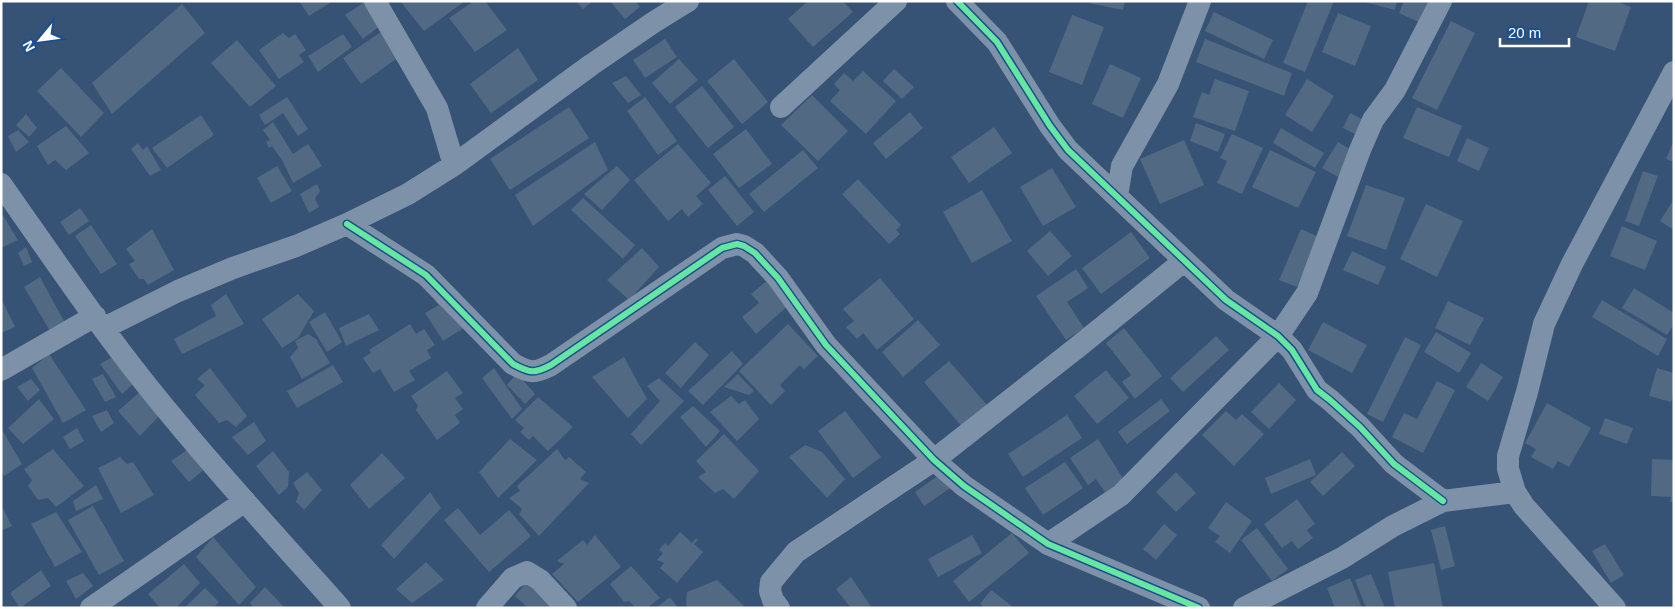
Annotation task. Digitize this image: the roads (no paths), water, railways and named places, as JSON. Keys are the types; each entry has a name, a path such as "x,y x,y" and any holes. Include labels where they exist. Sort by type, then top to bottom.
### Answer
{"street":[{"path":"375,1 437,108 454,166"},
{"path":"1,370 100,322 233,268 296,246 347,224 408,194 454,166 590,65 688,1"},
{"path":"781,107 896,1"},
{"path":"957,1 997,42 1050,126 1068,150 1226,300 1278,336 1292,350 1316,390 1360,427 1394,464 1443,501"},
{"path":"1117,196 1122,166 1168,84 1200,1"},
{"path":"1048,544 1121,494 1278,336 1307,293 1373,120 1395,90 1441,1"},
{"path":"1615,608 1538,524 1524,506 1515,492 1508,469 1508,456 1544,324 1572,264 1674,72"},
{"path":"1094,174 1122,166"},
{"path":"1,184 148,387 245,501 340,608"},
{"path":"347,224 426,275 513,364 526,371 535,372 551,365 722,248 737,244 744,246 754,253 778,278 826,345 934,460 964,486 1048,544 1200,608"},
{"path":"779,608 773,600 770,591 771,582 796,552 934,460 1184,261"},
{"path":"1255,605 1342,558 1393,526 1443,501 1515,492"},
{"path":"91,608 245,501"},
{"path":"488,608 513,578 528,572 540,580 566,608"}]}
